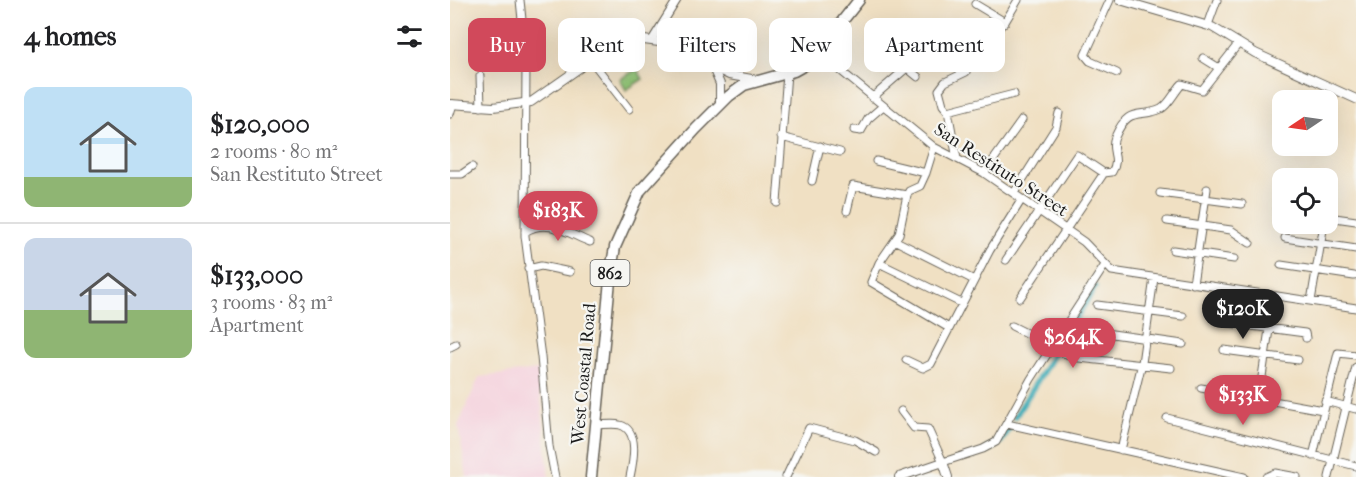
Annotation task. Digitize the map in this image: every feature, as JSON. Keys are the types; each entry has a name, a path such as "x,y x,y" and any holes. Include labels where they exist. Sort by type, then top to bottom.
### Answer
{"main road":[{"name":"862","path":"845,18 859,0"},
{"name":"862","path":"757,80 787,73"},
{"name":"West Coastal Road","path":"591,477 611,270 624,224 640,191 720,105 739,88 757,80"}],"street":[{"path":"520,0 526,58 525,231 555,477"},
{"path":"652,40 677,0"},
{"path":"1005,22 1018,0"},
{"path":"1110,0 1085,55 1090,61 1117,73"},
{"path":"1120,0 1148,10 1208,25 1255,53 1356,99"},
{"path":"1148,10 1154,0"},
{"path":"1208,25 1216,0"},
{"path":"975,4 998,18"},
{"path":"645,40 657,42"},
{"path":"1006,260 1077,155 1104,173 1112,172 1117,163 1113,142 1125,120 1139,113 1163,108 1182,84 1202,90 1239,43"},
{"path":"1203,58 1219,68"},
{"path":"450,114 451,104 481,107 526,104 545,94 575,72"},
{"path":"600,72 629,109"},
{"path":"715,72 720,84 720,105"},
{"path":"722,72 757,80"},
{"name":"San Restituto Street","path":"841,72 934,147 984,173 1014,192 1089,246 1105,265 1116,273 1356,308"},
{"path":"872,98 902,72"},
{"path":"912,72 918,76"},
{"path":"957,159 948,111 943,105 939,90 945,82 966,72"},
{"path":"777,203 787,73"},
{"path":"480,76 481,107"},
{"path":"948,111 1014,94"},
{"path":"854,130 861,131 868,119 883,106"},
{"path":"1014,192 1056,127 1059,113"},
{"path":"984,173 1022,120"},
{"path":"781,137 840,152"},
{"path":"812,181 820,146"},
{"path":"934,147 920,186 909,191 907,195 905,214 896,242 879,263 871,283 949,328"},
{"path":"876,161 926,173"},
{"path":"450,174 462,174 472,167"},
{"path":"1020,298 1104,173"},
{"path":"847,211 854,186 907,195"},
{"path":"1192,284 1207,189"},
{"path":"1160,193 1242,204"},
{"path":"906,360 922,368 928,367 961,303 1022,199"},
{"path":"1338,218 1356,221"},
{"path":"1167,221 1234,231 1243,241 1250,243"},
{"path":"525,231 535,225 544,224 590,242"},
{"path":"1311,302 1322,234"},
{"path":"1285,237 1356,249"},
{"path":"896,242 974,280"},
{"path":"1173,250 1234,259"},
{"path":"879,263 961,303"},
{"path":"899,477 912,475 992,445 1007,424 1021,395 1053,349 1105,265"},
{"path":"1281,265 1354,276"},
{"path":"528,269 541,266 570,272"},
{"path":"1122,450 1142,363 1154,278"},
{"path":"1259,397 1274,296"},
{"path":"1097,305 1183,316"},
{"path":"1228,323 1305,333 1306,338"},
{"path":"1012,326 1053,349 1079,358 1142,363 1170,368"},
{"path":"1084,330 1183,344"},
{"path":"1224,350 1298,360"},
{"path":"1313,456 1338,353 1356,355"},
{"path":"1329,477 1356,367"},
{"path":"1202,388 1323,410"},
{"path":"1325,401 1356,409"},
{"path":"901,411 914,428 927,428 948,477"},
{"path":"1167,418 1356,466"},
{"path":"1007,424 1244,477"},
{"path":"596,425 621,425 630,432 633,444 630,477"},
{"path":"786,477 809,428 855,440 876,452"},
{"path":"1266,477 1275,473 1297,477"}],"shaded area":[{"path":"538,370 549,477 467,477 458,426 479,377"}],"green space":[{"path":"632,72 639,72 643,79 626,90 620,79"}],"waterway":[{"path":"1015,417 1095,287"},
{"path":"987,450 1001,441 1011,426"}]}
